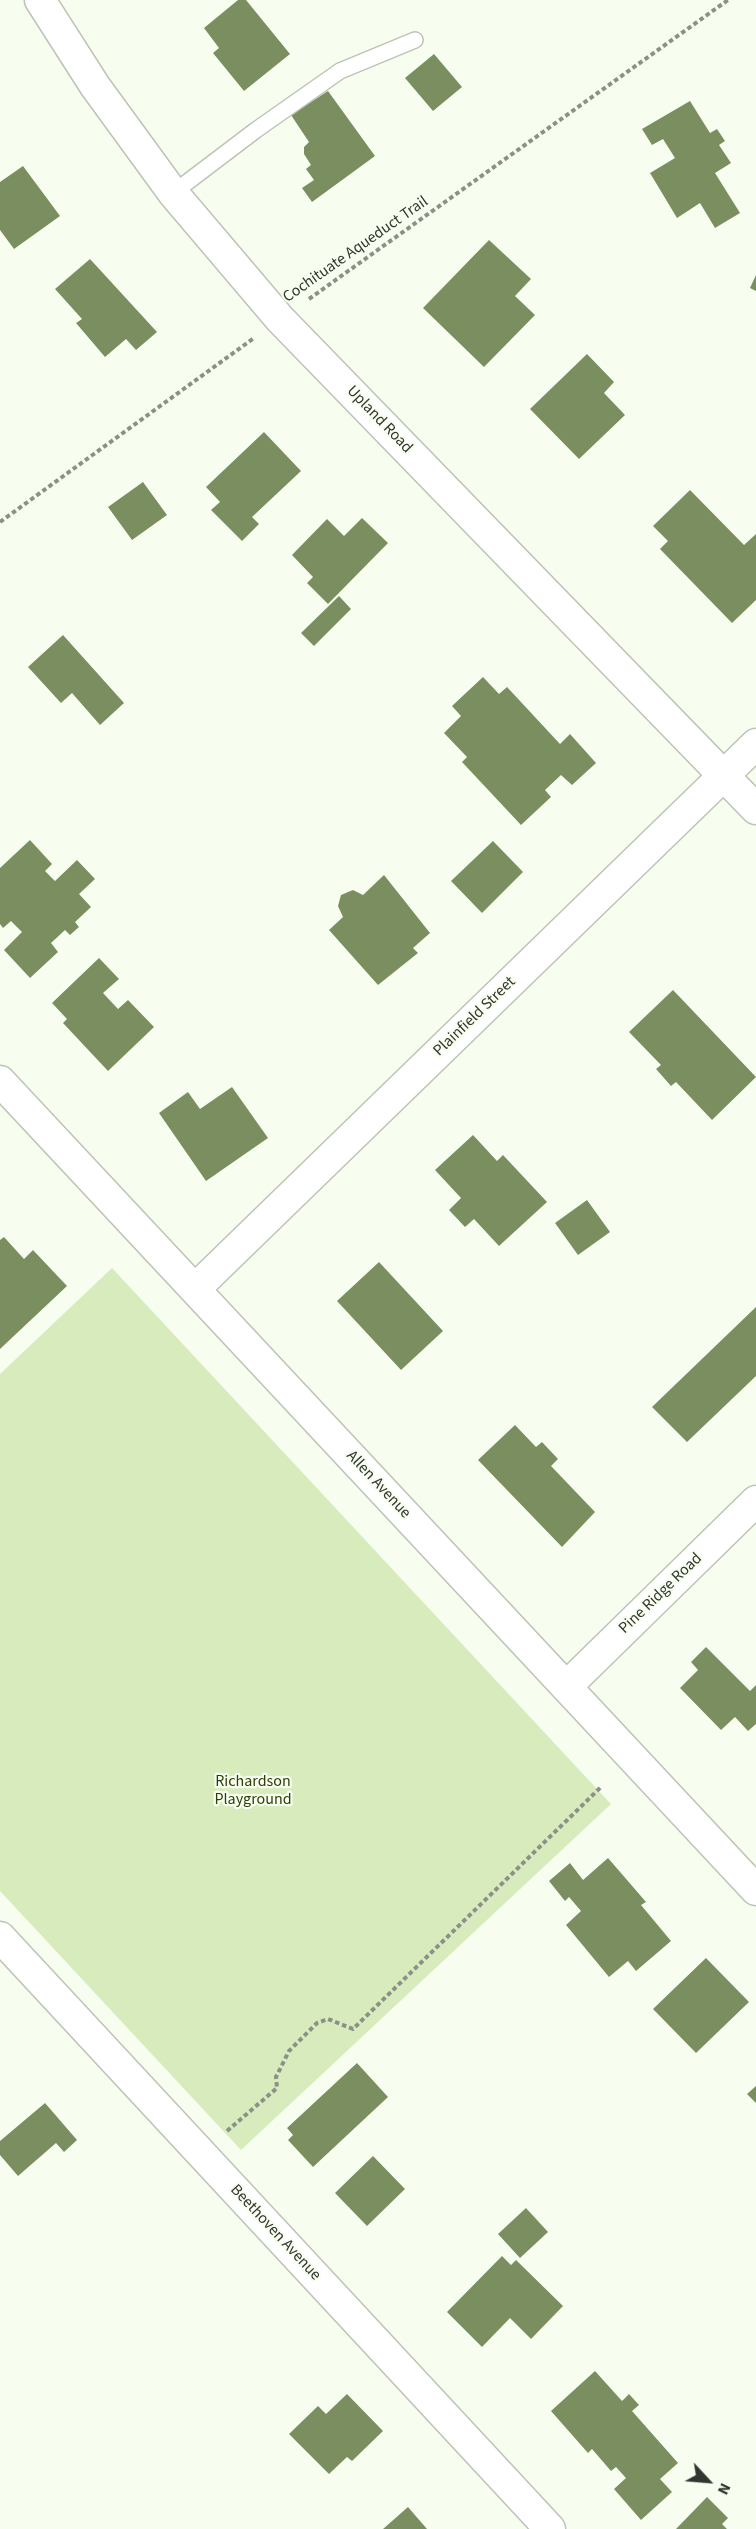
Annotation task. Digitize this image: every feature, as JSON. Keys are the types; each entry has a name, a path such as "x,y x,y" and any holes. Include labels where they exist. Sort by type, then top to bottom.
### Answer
{"street":[{"name":"Upland Road","path":"40,0 95,86 173,193 280,319 756,809"},
{"name":"Plainfield Street","path":"195,1289 756,744"},
{"name":"Allen Avenue","path":"0,1081 756,1890"},
{"name":"Pine Ridge Road","path":"566,1687 756,1501"},
{"name":"Beethoven Avenue","path":"0,1937 550,2529"}],"lane":[{"path":"173,193 256,130 340,71 415,40"}],"path":[{"name":"Cochituate Aqueduct Trail","path":"0,522 280,319 728,0"},
{"path":"221,2136 278,2088 276,2077 289,2051 316,2023 328,2019 353,2029 602,1786"}],"green space":[{"name":"Richardson Playground","path":"112,1268 611,1804 241,2150 0,1891 0,1374"}],"building":[{"path":"238,0 246,0 290,54 244,91 213,53 219,48 204,28"},
{"path":"434,54 462,87 433,111 405,78"},
{"path":"328,91 375,156 312,202 302,188 314,180 306,169 311,165 304,154 304,147 309,142 291,115"},
{"path":"690,101 710,133 717,129 725,141 719,145 731,163 715,173 740,213 715,228 700,203 677,218 650,173 675,158 663,139 652,145 642,129"},
{"path":"23,166 60,216 14,249 0,230 0,182"},
{"path":"489,240 531,279 515,296 535,315 484,367 423,308"},
{"path":"90,259 157,332 136,350 126,339 105,357 76,323 82,319 55,289"},
{"path":"756,275 756,291 750,288"},
{"path":"587,354 614,382 604,393 625,415 579,459 530,409"},
{"path":"264,432 301,471 252,517 259,524 242,541 211,510 220,502 206,487"},
{"path":"143,482 167,515 132,540 108,507"},
{"path":"690,490 744,545 756,534 756,600 732,623 660,549 668,541 653,526"},
{"path":"362,518 388,543 328,604 307,583 313,577 292,555 327,519 344,536"},
{"path":"339,596 351,609 314,646 301,633"},
{"path":"63,635 124,703 100,725 72,693 61,703 28,667"},
{"path":"483,677 499,694 507,687 560,744 570,734 596,763 572,785 561,775 545,790 551,797 521,825 462,762 467,757 444,733 461,716 452,706"},
{"path":"30,840 52,864 45,871 55,881 77,860 95,879 79,894 91,907 75,922 79,927 70,935 65,930 51,943 58,952 30,978 4,950 22,932 11,921 3,928 0,924 0,868"},
{"path":"493,841 523,872 482,913 451,881"},
{"path":"384,875 430,933 413,948 418,953 378,985 329,930 343,917 338,906 341,895 353,890 363,895"},
{"path":"99,958 119,979 103,993 118,1009 128,1000 154,1027 108,1071 63,1023 67,1019 52,1003"},
{"path":"673,990 756,1077 712,1120 676,1082 671,1086 656,1069 661,1065 629,1032"},
{"path":"232,1087 268,1138 206,1181 159,1113 188,1092 200,1109"},
{"path":"473,1135 497,1161 503,1155 547,1202 499,1246 474,1219 465,1227 449,1210 461,1198 435,1170"},
{"path":"587,1200 610,1232 578,1255 555,1223"},
{"path":"4,1237 24,1259 33,1250 67,1286 0,1349 0,1240"},
{"path":"379,1262 443,1331 401,1370 337,1301"},
{"path":"756,1307 756,1376 687,1442 652,1407"},
{"path":"515,1425 536,1447 542,1442 558,1459 551,1466 595,1512 562,1547 478,1460"},
{"path":"706,1647 750,1691 756,1685 756,1724 748,1731 735,1717 721,1730 680,1688 698,1670 691,1662"},
{"path":"608,1858 646,1902 641,1905 671,1941 636,1971 628,1961 609,1977 566,1925 581,1911 569,1897 565,1901 549,1881 570,1863 583,1880"},
{"path":"706,1958 749,2002 696,2053 653,2009"},
{"path":"357,2063 388,2097 313,2167 288,2140 293,2135 287,2128"},
{"path":"756,2086 756,2103 747,2094"},
{"path":"45,2103 77,2140 64,2152 56,2143 18,2176 0,2155 0,2141"},
{"path":"373,2156 405,2189 367,2226 335,2193"},
{"path":"526,2208 548,2232 520,2258 498,2234"},
{"path":"502,2256 511,2265 516,2260 563,2306 531,2339 510,2318 482,2347 447,2312"},
{"path":"595,2371 622,2401 629,2394 639,2405 632,2411 678,2463 660,2479 672,2492 641,2520 614,2489 626,2478 616,2467 611,2471 592,2449 588,2453 551,2411"},
{"path":"347,2394 383,2431 352,2461 347,2457 329,2474 289,2434 318,2406 326,2414"},
{"path":"707,2497 728,2518 722,2524 727,2529 676,2529"},
{"path":"408,2507 427,2529 383,2529"}]}
